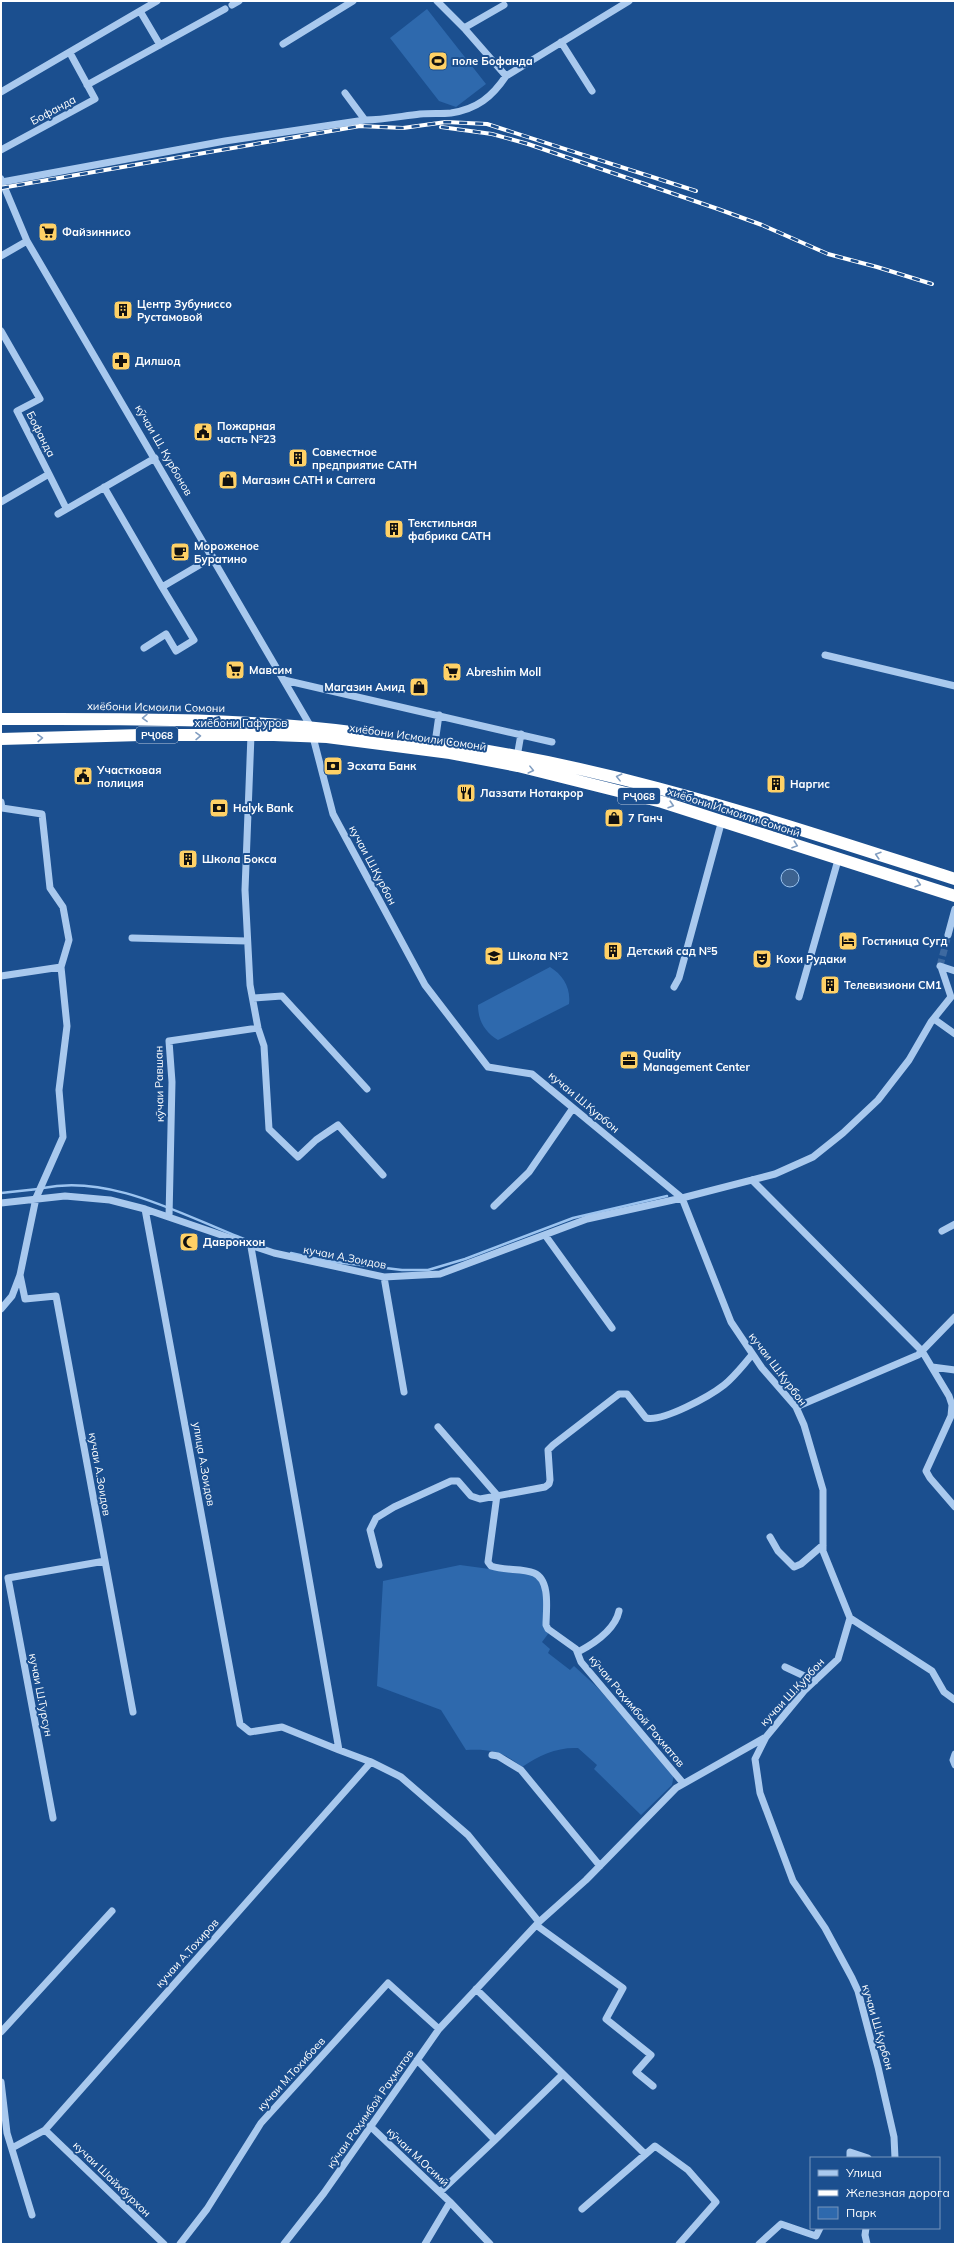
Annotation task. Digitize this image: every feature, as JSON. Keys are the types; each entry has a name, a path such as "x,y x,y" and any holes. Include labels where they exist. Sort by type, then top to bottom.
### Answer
{"highway":[{"name":"хиёбони Исмоили Сомони","path":"1,720 228,720 312,732"},
{"name":"хиёбони Гафуров","path":"1,739 141,735 251,735 312,732"},
{"name":"хиёбони Исмоили Сомонӣ","path":"312,732 435,743 602,773 664,788 955,879"},
{"name":"хиёбони Исмоили Сомонӣ","path":"312,732 518,766 662,802 722,820 838,860 955,896"}],"street":[{"path":"1,92 157,1"},
{"path":"283,44 353,1"},
{"path":"437,1 464,28 506,76"},
{"path":"2,181 225,141 365,120 433,112 451,113 465,109 479,104 495,92 506,76 629,1"},
{"path":"464,28 504,5"},
{"path":"70,53 87,85 225,9"},
{"path":"140,11 160,45"},
{"path":"561,42 592,91"},
{"name":"Бофанда","path":"1,150 95,99 87,85"},
{"path":"345,93 365,120"},
{"name":"кӯчаи Ш. Курбонов","path":"2,181 27,241 213,557 284,680 312,732"},
{"path":"1,256 27,241"},
{"name":"Бофанда","path":"1,331 40,399 17,411 66,508"},
{"path":"58,514 155,458"},
{"name":"Бофанда","path":"1,502 49,474"},
{"path":"104,487 194,640 176,651 166,634 144,648"},
{"path":"162,587 213,557"},
{"path":"825,655 955,686"},
{"path":"284,680 552,742"},
{"path":"435,743 439,715"},
{"name":"кучаи Ш.Қурбон","path":"312,732 333,814 425,985 488,1067 532,1074 682,1198 731,1322 752,1355 796,1407 804,1425 823,1490 823,1551 850,1618 838,1659 815,1681 766,1737 755,1759 760,1793 793,1881 825,1928 858,1991 893,2130 895,2157"},
{"path":"517,757 522,734"},
{"path":"251,735 245,890 247,941 253,998 258,1028 264,1046 269,1129 298,1157 316,1140 338,1125 383,1175"},
{"path":"1,802 2,808 42,814 50,888 63,907 69,940 61,967 66,1026 59,1090 63,1137 37,1195 20,1275 12,1296 1,1309"},
{"path":"674,987 679,978 722,820"},
{"path":"799,997 838,860"},
{"path":"948,935 955,909"},
{"path":"132,938 247,941"},
{"name":"кучаи А.Зоидов","path":"1,1203 37,1195 110,1200 145,1209 169,1212 251,1247 384,1277 440,1274 587,1219 682,1198 774,1174 813,1157 843,1133 878,1100 909,1060 934,1019 951,997 941,966 955,971"},
{"path":"1,976 61,967"},
{"path":"253,998 282,996 367,1090"},
{"path":"934,1019 955,1034"},
{"name":"кӯчаи Равшан","path":"169,1212 172,1082 169,1041 258,1028"},
{"path":"494,1206 529,1172 573,1108"},
{"path":"752,1180 922,1351 932,1367 952,1405 951,1416 926,1470 930,1478 955,1507"},
{"name":"улица А.Зоидов","path":"145,1209 240,1724 250,1732 282,1727 339,1750"},
{"path":"942,1231 955,1224"},
{"path":"545,1235 612,1328"},
{"path":"251,1247 339,1750 371,1762 401,1777 468,1835 537,1923 622,1988 606,2019 651,2055 636,2072 653,2086"},
{"name":"кучаи А.Зоидов","path":"20,1275 25,1299 56,1296 132,1712"},
{"path":"384,1277 404,1392"},
{"path":"796,1407 918,1355 955,1317"},
{"path":"379,1565 370,1530 376,1518 388,1511 451,1481 458,1481 463,1484 475,1498 480,1499 549,1484 548,1450 619,1394 626,1394 632,1399 646,1418 660,1418 712,1394 725,1384 752,1355"},
{"path":"932,1367 955,1370"},
{"path":"438,1427 497,1495"},
{"name":"кӯчаи Раҳимбой Раҳматов","path":"497,1495 488,1562 491,1566 497,1568 534,1573 541,1578 545,1584 546,1625 548,1629 578,1652 581,1662 682,1783"},
{"path":"770,1537 778,1552 794,1567 801,1564 822,1545"},
{"name":"кучаи Ш.Турсун","path":"53,1818 8,1578 105,1561"},
{"path":"578,1652 591,1645 617,1622 619,1611"},
{"path":"850,1618 932,1671 944,1692 955,1700"},
{"path":"785,1667 815,1681"},
{"name":"кӯчаи Раҳимбой Раҳматов","path":"284,2244 324,2193 439,2029 537,1923 600,1866 682,1783 766,1737"},
{"path":"955,1754 953,1760 955,1765"},
{"path":"492,1755 498,1756 522,1770 600,1866"},
{"name":"кучаи А.Тохиров","path":"12,2148 45,2130 371,1762"},
{"path":"1,2032 112,1911"},
{"name":"кучаи М.Тохибоев","path":"180,2244 207,2209 261,2123 388,1983 439,2029"},
{"path":"476,1989 645,2154"},
{"path":"417,2060 495,2140"},
{"path":"440,2192 563,2074"},
{"path":"1,2082 7,2133 32,2215"},
{"name":"кӯчаи М.Осимӣ","path":"370,2126 450,2202 425,2244"},
{"name":"кучаи Шайхбурхон","path":"45,2130 164,2244"},
{"path":"582,2210 655,2146 688,2170 716,2202 679,2244"},
{"path":"850,2157 850,2152 865,2157"},
{"path":"450,2202 490,2244"},
{"path":"759,2244 781,2224 816,2236 820,2229"},
{"path":"866,2229 864,2235 867,2244"}],"green space":[{"name":"поле Бофанда","path":"427,9 486,84 456,107 439,101 390,38"},
{"path":"550,967 559,974 565,982 569,993 569,1004 498,1040 489,1033 483,1026 479,1016 478,1005"},
{"path":"460,1565 534,1575 543,1582 548,1634 542,1642 550,1649 548,1653 570,1670 574,1666 597,1687 674,1774 672,1785 641,1815 594,1769 597,1765 578,1748 556,1750 535,1759 522,1767 508,1757 496,1752 466,1750 441,1710 377,1686 383,1581"}],"shaded area":[{"path":"790,869 794,870 798,874 798,882 794,886 790,887 786,886 782,882 781,878 782,874 786,870"}],"waterway":[{"path":"43,1188 69,1185 94,1187 120,1192 146,1199 244,1239"},
{"path":"1,1193 38,1189"},
{"path":"291,1253 327,1261 402,1270 428,1270 465,1259 573,1218 667,1196"}],"tunnel":[{"path":"940,966 948,935"}],"railway":[{"path":"1,188 360,126 403,128 446,122 487,124 696,191"},
{"path":"441,127 492,134 528,144 762,225 828,254 932,284"}],"place":[{"name":"поле Бофанда","path":"438,61"},
{"name":"Файзиннисо","path":"48,232"},
{"name":"Центр Зубуниссо Рустамовой","path":"123,310"},
{"name":"Дилшод","path":"121,361"},
{"name":"Пожарная часть №23","path":"203,432"},
{"name":"Совместное предприятие CATH","path":"298,458"},
{"name":"Магазин САТН и Carrera","path":"228,480"},
{"name":"Текстильная фабрика САТН","path":"394,529"},
{"name":"Мороженое Буратино","path":"180,552"},
{"name":"Мавсим","path":"235,670"},
{"name":"Abreshim Moll","path":"452,672"},
{"name":"Магазин Амид","path":"419,687"},
{"name":"Эсxата Банк","path":"333,766"},
{"name":"Участковая полиция","path":"83,776"},
{"name":"Наргис","path":"776,784"},
{"name":"Лаззати Нотакрор","path":"466,793"},
{"name":"Halyk Bank","path":"219,808"},
{"name":"7 Ганч","path":"614,818"},
{"name":"Школа Бокса","path":"188,859"},
{"name":"Гостиница Сугд","path":"848,941"},
{"name":"Детский сад №5","path":"613,951"},
{"name":"Школа №2","path":"494,956"},
{"name":"Кохи Рудаки","path":"762,959"},
{"name":"Телевизиони СМ1","path":"830,985"},
{"name":"Quality Management Center","path":"629,1060"},
{"name":"Давронхон","path":"189,1242"}]}
